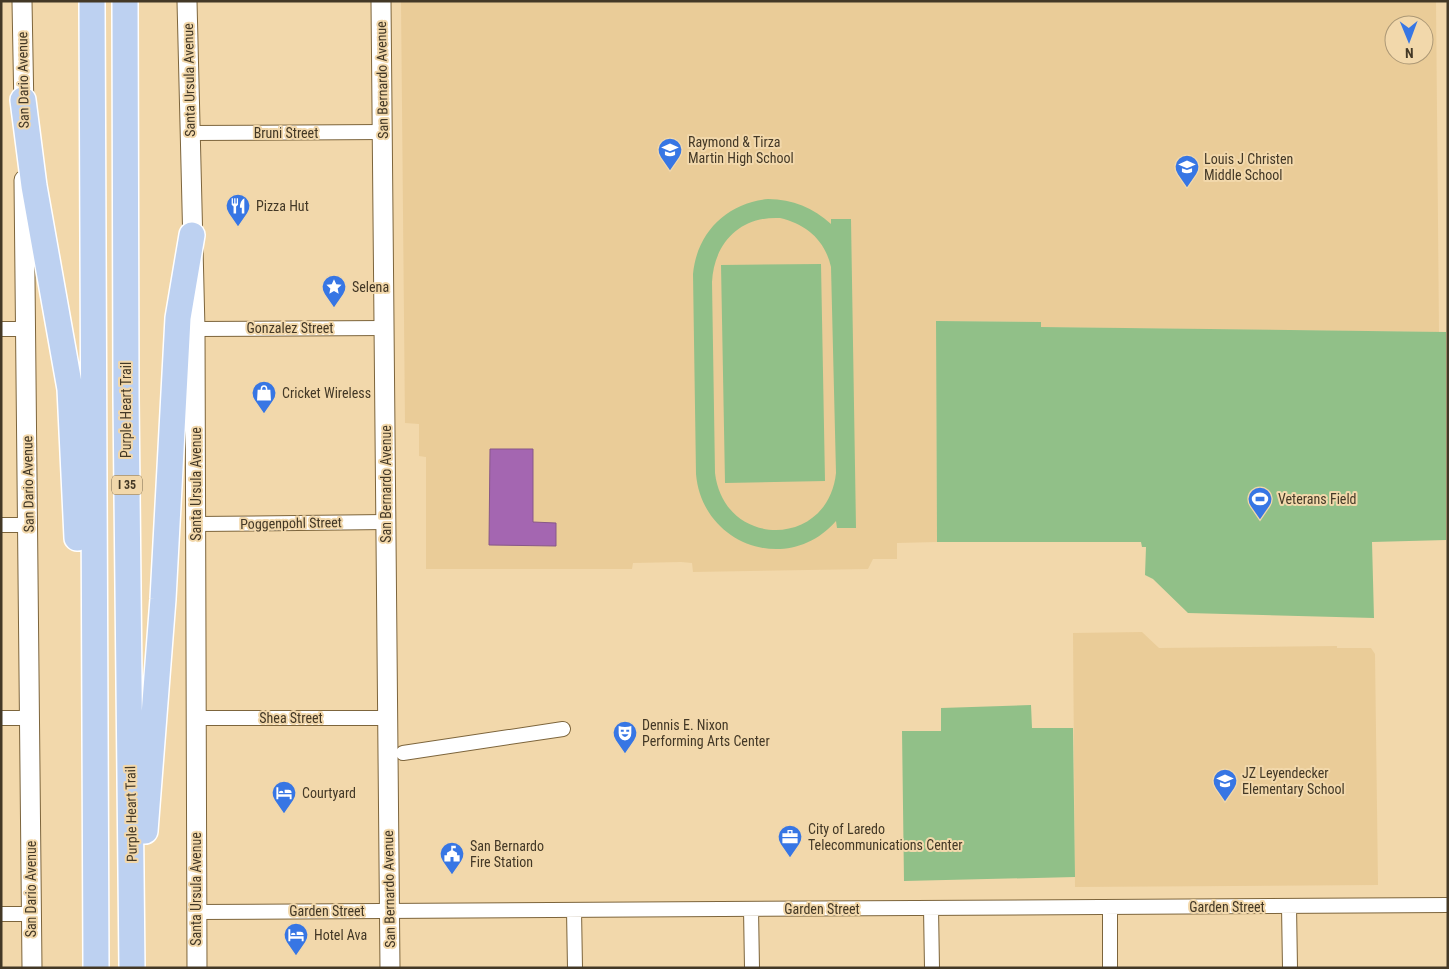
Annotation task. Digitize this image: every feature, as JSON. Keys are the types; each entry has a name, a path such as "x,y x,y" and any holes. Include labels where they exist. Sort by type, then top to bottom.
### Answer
{"highway":[{"name":"I 35","path":"92,1 96,968"},
{"name":"Purple Heart Trail","path":"125,1 126,416 134,968"},
{"path":"23,100 34,186 70,389 78,551 94,749"},
{"path":"134,968 163,600 178,318 192,235"}],"main road":[{"name":"San Bernardo Avenue","path":"381,1 390,968"},
{"name":"San Dario Avenue","path":"24,4 23,100 32,968"},
{"name":"Santa Ursula Avenue","path":"186,4 195,328 197,968"}],"street":[{"name":"Bruni Street","path":"190,133 383,132"},
{"name":"Gonzalez Street","path":"195,328 385,328"},
{"path":"1,329 26,329"},
{"name":"Poggenpohl Street","path":"197,524 386,522"},
{"path":"1,525 28,525"},
{"path":"1,718 30,718"},
{"name":"Shea Street","path":"195,718 388,718"},
{"path":"403,753 563,729"},
{"path":"1289,906 1290,968"},
{"name":"Garden Street","path":"196,912 1448,906"},
{"path":"1110,907 1110,968"},
{"path":"931,908 932,968"},
{"path":"751,909 752,968"},
{"path":"574,910 575,968"},
{"path":"1,914 31,914"}],"shaded area":[{"name":"Raymond & Tirza Martin High School","path":"401,1 1436,1 1439,332 1041,327 1041,322 936,321 937,542 897,543 897,559 873,559 868,569 693,572 692,563 681,562 633,563 632,569 426,569 426,457 419,456 419,424 405,423"},
{"path":"490,449 533,449 533,522 556,523 556,546 489,545"},
{"name":"JZ Leyendecker Elementary School","path":"1142,632 1159,648 1337,646 1337,648 1371,648 1375,654 1378,885 1075,887 1073,633"}],"green space":[{"path":"777,199 794,203 810,209 831,224 831,219 851,219 856,528 837,528 836,521 816,538 795,547 772,549 750,545 730,535 714,519 702,499 696,474 693,274 696,259 701,245 717,222 727,213 753,202","holes":["780,218 806,229 819,241 831,267 836,473 829,498 815,516 797,526 776,530 755,526 737,516 722,498 715,473 712,282 718,255 724,244 741,227 766,219"]},
{"path":"821,264 825,481 725,483 721,265"},
{"path":"936,321 1041,322 1041,327 1446,332 1446,540 1372,542 1374,618 1188,613 1153,579 1145,575 1146,547 1142,547 1141,542 937,542"},
{"path":"1031,705 1032,728 1073,728 1075,877 904,881 902,731 941,731 941,708"}],"place":[{"name":"Raymond & Tirza Martin High School","path":"670,171"},
{"name":"Louis J Christen Middle School","path":"1187,188"},
{"name":"Pizza Hut","path":"238,227"},
{"name":"Selena","path":"334,308"},
{"name":"Cricket Wireless","path":"264,414"},
{"name":"Veterans Field","path":"1260,520"},
{"name":"Dennis E. Nixon Performing Arts Center","path":"625,754"},
{"name":"JZ Leyendecker Elementary School","path":"1225,802"},
{"name":"Courtyard","path":"284,814"},
{"name":"City of Laredo Telecommunications Center","path":"790,858"},
{"name":"San Bernardo Fire Station","path":"452,875"},
{"name":"Hotel Ava","path":"296,956"}]}
